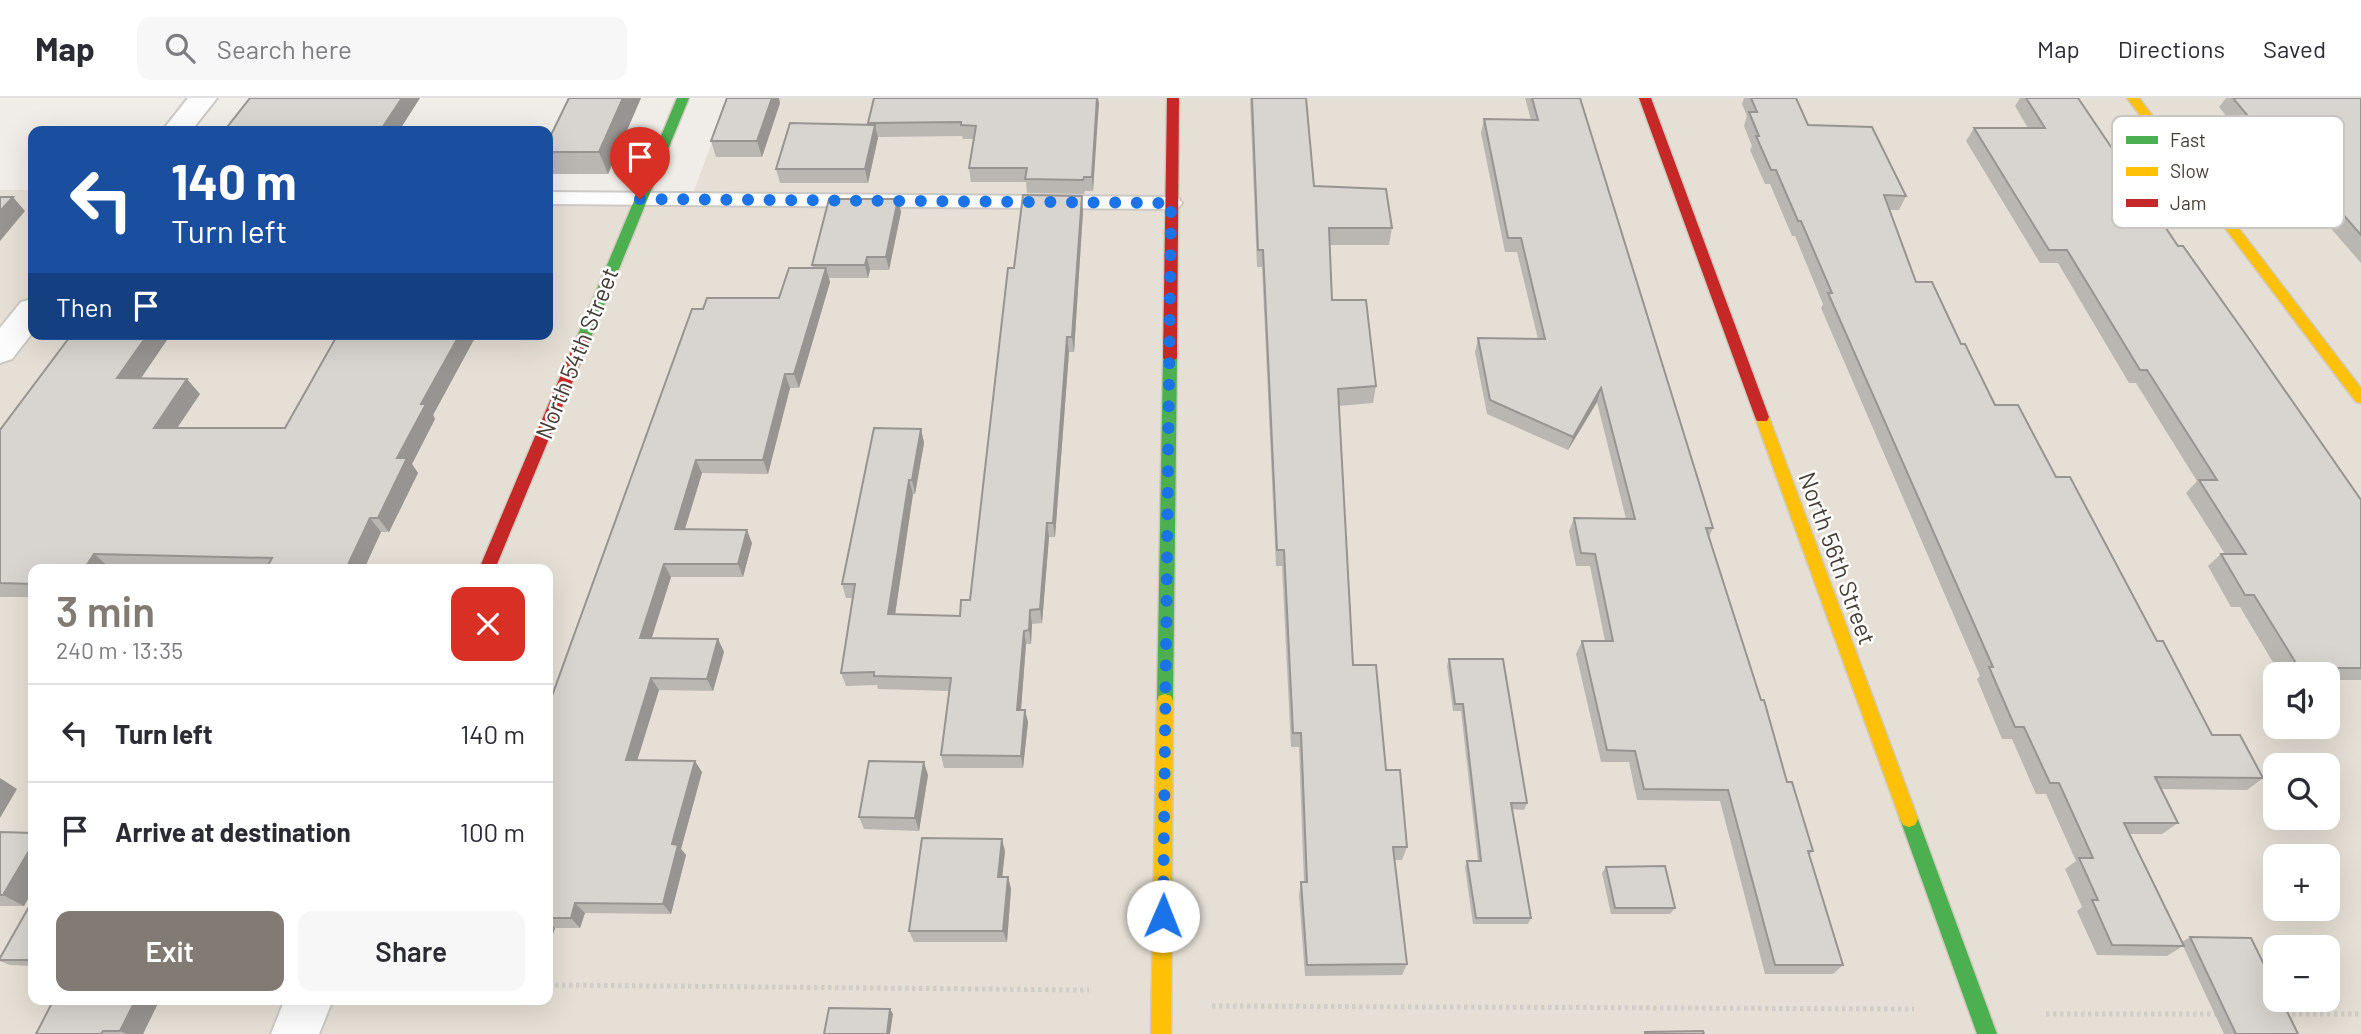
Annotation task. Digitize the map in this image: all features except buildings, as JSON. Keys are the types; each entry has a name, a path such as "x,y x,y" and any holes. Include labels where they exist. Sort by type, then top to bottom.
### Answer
{"street":[{"path":"180,126 203,98"},
{"name":"North 54th Street","path":"489,564 683,98"},
{"path":"1161,1034 1172,98"},
{"name":"North 56th Street","path":"1645,98 1987,1034"},
{"path":"2133,98 2147,116"},
{"path":"2232,228 2361,398"},
{"path":"0,351 28,316"},
{"path":"295,1034 307,1005"}],"lane":[{"path":"553,198 1171,203"}],"path":[{"path":"553,985 1089,990"},
{"path":"1212,1006 1914,1009"},
{"path":"2046,1014 2224,1014"},
{"path":"2279,1014 2361,1014"}],"shaded area":[{"path":"728,98 2361,98 2361,1034 0,1034 0,190 28,190 28,340 553,340 553,191 694,191"}],"traffic: fast":[{"path":"584,337 683,98"},
{"path":"1165,701 1170,358"},
{"path":"1909,819 1987,1034"}],"traffic: slow":[{"path":"2133,98 2147,116"},
{"path":"2232,228 2361,398"},
{"path":"1762,417 1909,819"},
{"path":"1161,1034 1165,701"}],"traffic: jam":[{"path":"1170,358 1173,98"},
{"path":"1645,98 1762,417"},
{"path":"489,564 584,337"}],"route":[{"path":"640,199 1171,203 1163,916"}]}
